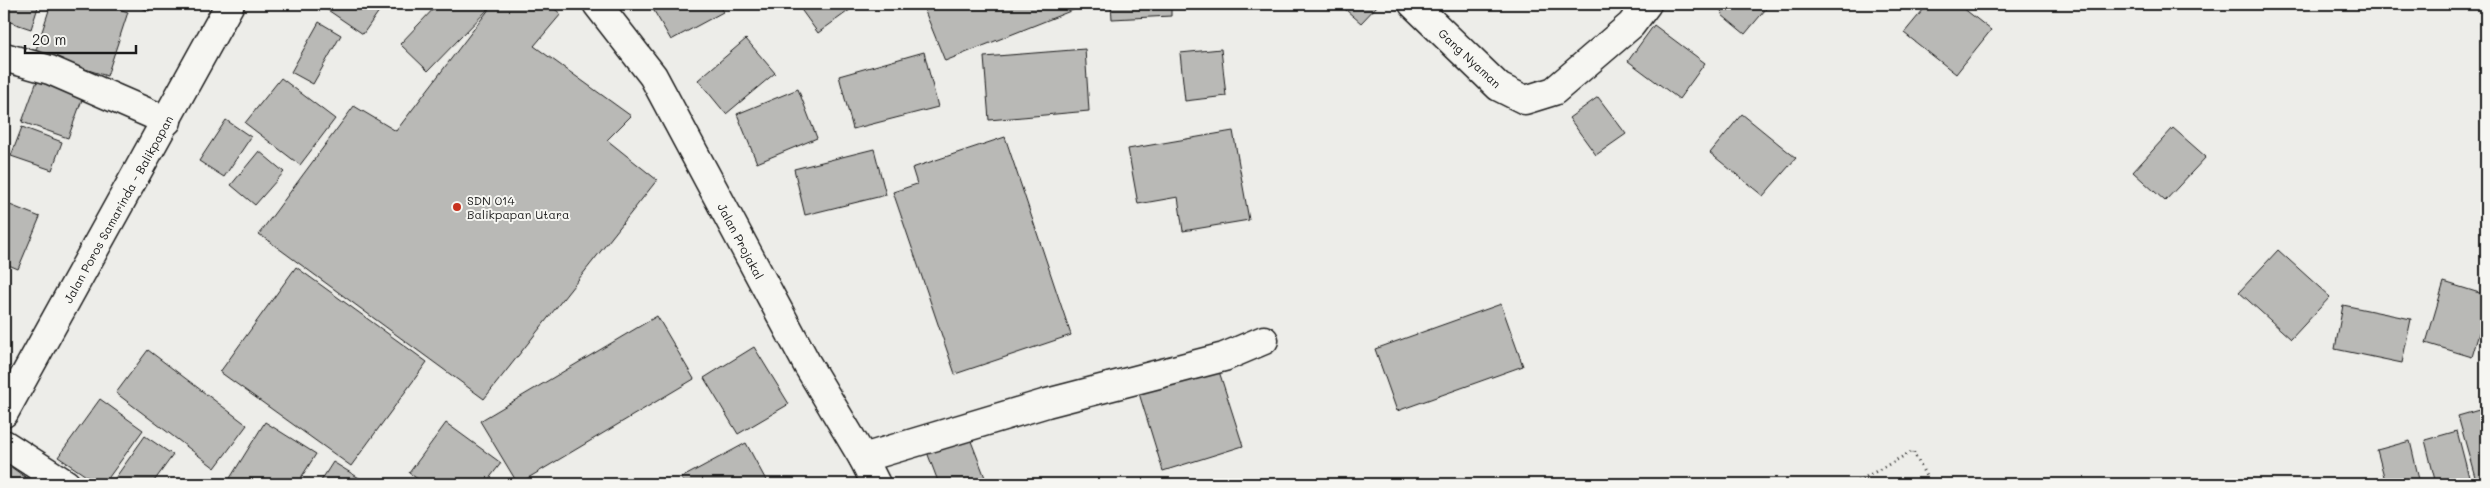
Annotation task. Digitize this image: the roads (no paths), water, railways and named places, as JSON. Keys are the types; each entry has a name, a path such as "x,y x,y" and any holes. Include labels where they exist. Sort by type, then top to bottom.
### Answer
{"main road":[{"name":"Jalan Poros Samarinda - Balikpapan","path":"4,413 230,4"},
{"name":"Jalan Projakal","path":"597,4 653,76 807,364 863,458 876,484"},
{"name":"Gang Nyaman","path":"1413,4 1499,87 1525,100 1554,91 1630,25 1647,4"},
{"path":"4,57 50,70 167,120"},
{"path":"863,458 1048,403 1224,357 1264,340"},
{"path":"4,444 66,484"}],"place":[{"name":"SDN 014 Balikpapan Utara","path":"457,207"}]}
